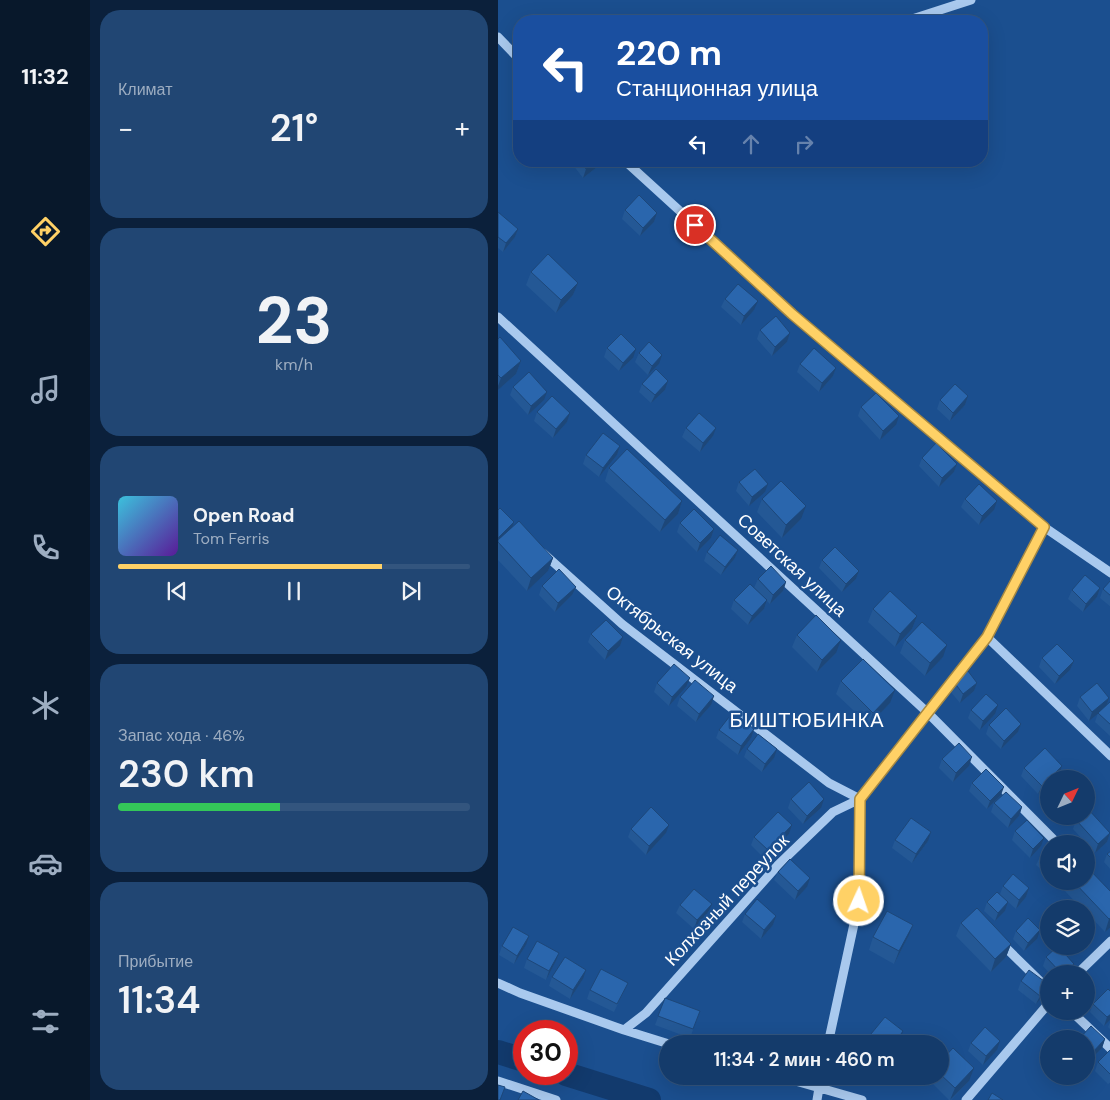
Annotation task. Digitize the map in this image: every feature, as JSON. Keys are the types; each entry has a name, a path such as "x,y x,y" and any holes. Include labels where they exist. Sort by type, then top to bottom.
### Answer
{"street":[{"path":"925,15 971,0"},
{"path":"498,37 513,53"},
{"path":"632,167 792,314 1044,527 1110,573"},
{"name":"Советская улица","path":"498,317 928,713 1049,835"},
{"path":"830,1035 859,901 860,799 987,637 1044,527"},
{"name":"Октябрьская улица","path":"538,548 622,624 829,783 860,799"},
{"path":"987,637 1110,756"},
{"name":"Колхозный переулок","path":"624,1030 646,1013 778,865 833,812 860,799"},
{"path":"996,938 1040,981"},
{"path":"1087,965 1110,941"},
{"path":"498,983 520,993 659,1041"},
{"path":"966,1100 1040,1013"},
{"path":"1080,1020 1110,1049"},
{"path":"498,1081 556,1100"},
{"path":"808,1085 862,1100"},
{"path":"817,1100 819,1085"}],"building":[{"path":"639,195 657,213 643,228 625,210"},
{"path":"498,212 518,229 506,243 498,237"},
{"path":"548,254 578,283 561,300 531,272"},
{"path":"738,284 758,301 744,316 725,299"},
{"path":"776,316 790,333 775,347 760,330"},
{"path":"621,334 636,349 623,363 607,348"},
{"path":"500,337 521,361 501,378 498,375 498,339"},
{"path":"649,342 662,355 652,366 639,353"},
{"path":"814,348 836,368 822,383 800,364"},
{"path":"656,369 668,381 655,395 642,384"},
{"path":"529,372 547,392 531,406 513,387"},
{"path":"955,384 968,396 953,413 940,400"},
{"path":"876,393 899,416 883,431 861,407"},
{"path":"552,396 570,413 556,429 537,412"},
{"path":"699,413 716,428 703,443 686,428"},
{"path":"603,433 620,446 603,468 586,455"},
{"path":"936,443 957,464 942,478 922,458"},
{"path":"627,449 682,501 665,520 609,468"},
{"path":"755,469 768,484 752,497 739,482"},
{"path":"781,481 806,506 786,525 762,499"},
{"path":"979,484 997,501 982,516 965,499"},
{"path":"500,508 514,522 498,538 498,510"},
{"path":"694,509 714,529 700,543 680,523"},
{"path":"519,521 553,558 531,578 498,542"},
{"path":"720,535 738,550 725,567 707,552"},
{"path":"835,547 859,571 846,584 822,560"},
{"path":"771,566 786,582 773,595 758,579"},
{"path":"559,569 576,587 558,603 542,586"},
{"path":"1085,575 1100,588 1086,604 1072,590"},
{"path":"1111,580 1111,596 1103,589"},
{"path":"750,584 767,600 752,616 734,600"},
{"path":"890,591 917,616 900,634 873,609"},
{"path":"816,615 841,640 822,660 797,635"},
{"path":"606,620 623,637 608,651 591,634"},
{"path":"922,622 947,645 930,663 905,640"},
{"path":"1057,644 1074,661 1059,676 1042,658"},
{"path":"863,659 895,690 873,713 841,681"},
{"path":"674,664 690,678 672,697 657,683"},
{"path":"968,671 977,683 963,694 954,682"},
{"path":"695,680 714,696 699,714 680,697"},
{"path":"1097,683 1109,698 1092,712 1080,697"},
{"path":"986,694 998,705 983,721 971,710"},
{"path":"1111,701 1111,725 1098,713"},
{"path":"1006,708 1021,724 1004,741 989,725"},
{"path":"733,712 754,729 741,746 719,730"},
{"path":"758,734 777,749 765,764 747,749"},
{"path":"959,743 972,757 956,773 942,759"},
{"path":"1045,748 1062,766 1058,770 1040,770 1040,784 1024,768"},
{"path":"986,769 1004,787 990,801 972,783"},
{"path":"809,782 824,799 807,816 791,799"},
{"path":"1006,792 1022,807 1011,819 994,803"},
{"path":"651,807 669,825 649,846 631,829"},
{"path":"778,812 792,825 768,850 754,837"},
{"path":"911,818 931,832 916,854 895,840"},
{"path":"1096,818 1110,833 1098,844 1095,841 1095,835 1090,835 1081,825 1096,825"},
{"path":"1027,820 1041,835 1040,842 1033,849 1015,831"},
{"path":"790,859 810,878 798,891 778,872"},
{"path":"1013,874 1029,888 1019,900 1003,886"},
{"path":"1095,875 1111,892 1111,918 1109,919 1095,904 1095,900 1091,900 1082,890 1095,890"},
{"path":"694,889 712,904 697,920 680,905"},
{"path":"997,892 1008,902 998,913 987,902"},
{"path":"757,899 776,916 764,930 745,914"},
{"path":"977,908 1011,944 995,959 961,923"},
{"path":"887,911 913,925 899,951 873,937"},
{"path":"1028,918 1040,930 1028,943 1016,931"},
{"path":"513,927 529,936 517,956 502,946"},
{"path":"537,941 559,953 549,971 527,959"},
{"path":"1048,955 1066,955 1074,964 1054,965 1046,957"},
{"path":"565,957 586,970 573,990 552,977"},
{"path":"601,969 628,983 617,1004 590,990"},
{"path":"1029,970 1040,978 1040,996 1021,981"},
{"path":"1108,989 1111,992 1111,1014 1107,1017 1095,1006 1095,1002"},
{"path":"665,998 700,1011 693,1029 658,1016"},
{"path":"885,1017 903,1031 900,1035 871,1034"},
{"path":"1091,1026 1105,1039 1095,1050 1095,1030 1087,1030"},
{"path":"985,1027 1000,1041 986,1056 971,1043"},
{"path":"953,1048 974,1068 955,1088 949,1082 949,1052"},
{"path":"1111,1049 1111,1075 1098,1062"},
{"path":"498,1085 505,1087 500,1100 498,1100"},
{"path":"523,1091 539,1100 518,1100"},
{"path":"992,1093 1003,1100 988,1100"}],"waterway":[{"path":"498,1052 513,1057"},
{"path":"578,1078 649,1100"}],"district":[{"name":"БИШТЮБИНКА","path":"807,720"}],"route":[{"path":"695,225 792,314 1044,527 987,637 860,799 859,901"}]}
